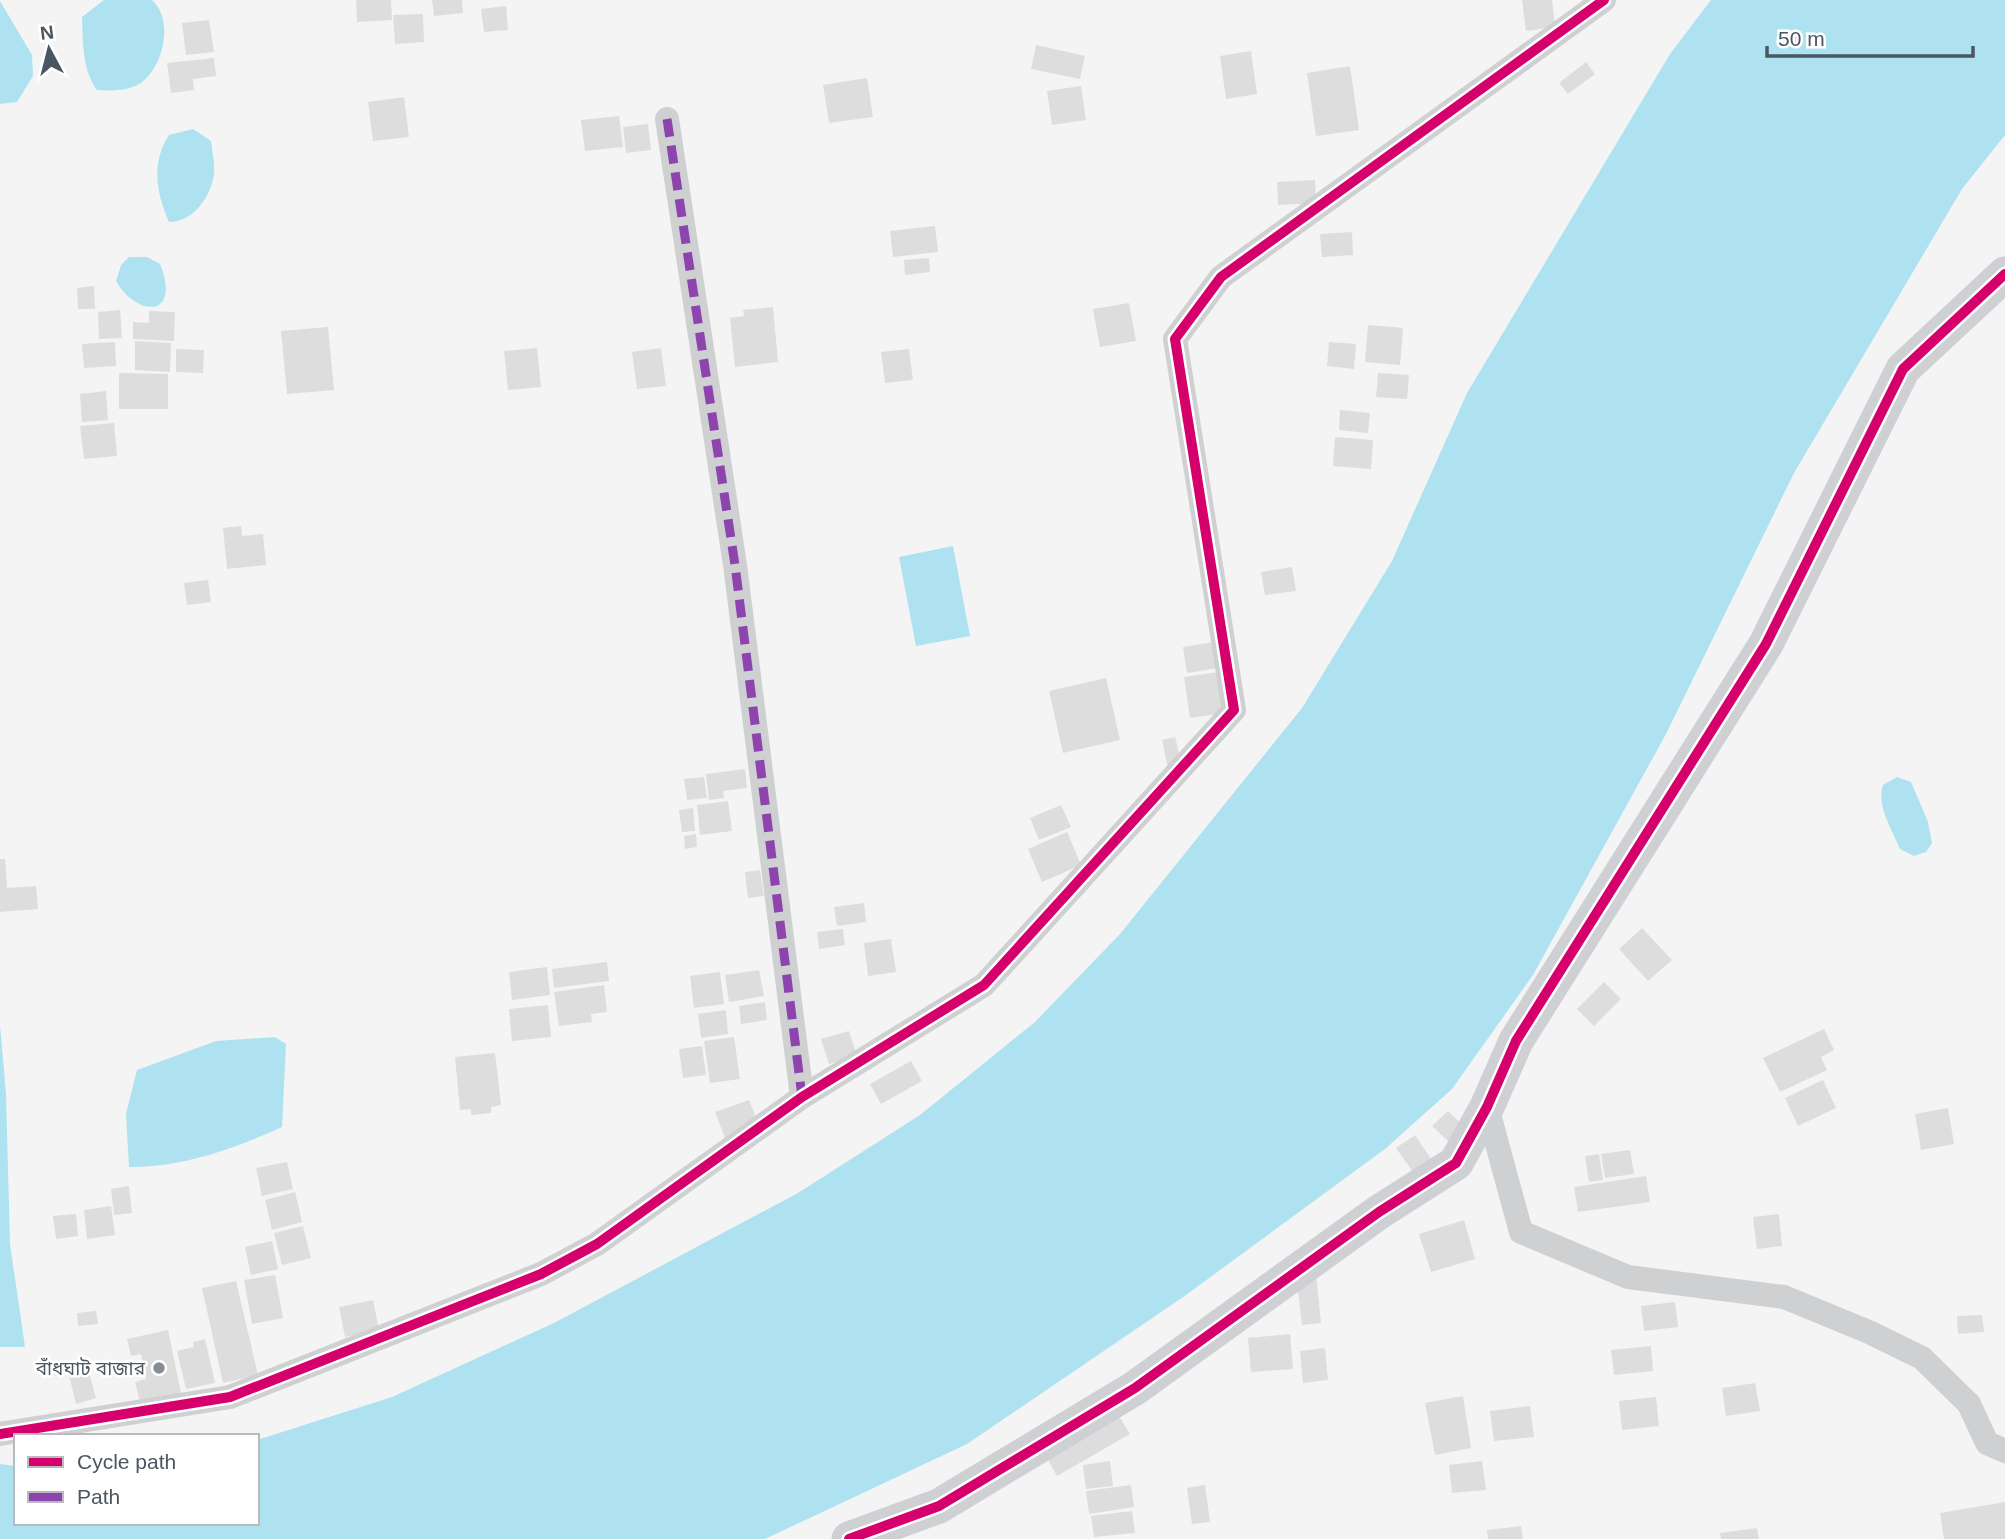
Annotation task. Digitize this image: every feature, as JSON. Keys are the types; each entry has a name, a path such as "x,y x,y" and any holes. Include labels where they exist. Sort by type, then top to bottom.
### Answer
{"street":[{"path":"0,1434 230,1397 541,1274 597,1244 802,1097 984,985 1234,710 1175,339 1221,277 1604,0"},
{"path":"667,119 735,565 802,1097"},
{"path":"849,1539 939,1506 1135,1388 1379,1212 1456,1163 1487,1107 1516,1041 1766,644 1903,369 2005,274"},
{"path":"1487,1107 1521,1232 1628,1277 1784,1297 1870,1332 1922,1358 1969,1404 1987,1443 2005,1451"}],"water":[{"path":"104,0 152,0 163,19 163,43 156,66 141,83 131,88 97,90 88,73 82,17"},
{"path":"1711,0 2005,0 2005,135 1962,189 1794,473 1666,734 1533,975 1452,1089 1385,1149 1186,1295 967,1444 765,1539 0,1539 0,1464 14,1466 14,1525 259,1525 259,1439 392,1397 554,1323 798,1193 920,1115 1035,1022 1120,934 1302,708 1392,561 1467,393 1670,54"},
{"path":"0,1 32,55 33,76 17,102 0,104"},
{"path":"193,129 211,141 214,166 212,183 205,199 193,213 178,221 169,222 157,178 160,156 169,135"},
{"path":"129,257 147,257 160,264 165,282 165,295 161,303 154,307 134,301 116,281 121,265"},
{"path":"953,546 970,636 916,646 899,557"},
{"path":"1897,777 1911,782 1928,822 1932,843 1926,852 1914,856 1900,849 1883,809 1883,785"},
{"path":"0,1025 6,1094 10,1244 25,1347 0,1347"},
{"path":"275,1037 286,1044 282,1127 245,1143 189,1160 129,1167 126,1114 137,1070 216,1041"}],"building":[{"path":"356,0 391,0 392,20 357,22"},
{"path":"432,0 462,0 463,13 434,16"},
{"path":"1522,0 1552,0 1555,27 1526,31"},
{"path":"506,6 508,30 484,32 481,9"},
{"path":"423,14 424,42 395,44 393,15"},
{"path":"209,20 214,52 186,55 182,23"},
{"path":"1036,45 1085,56 1080,79 1031,69"},
{"path":"1251,51 1257,94 1226,99 1220,56"},
{"path":"214,58 216,76 193,79 194,90 171,93 167,63"},
{"path":"1586,62 1595,74 1568,94 1559,83"},
{"path":"1350,66 1359,130 1316,136 1307,73"},
{"path":"867,78 873,117 829,123 823,85"},
{"path":"1081,86 1086,120 1052,125 1047,91"},
{"path":"404,97 409,137 373,141 368,102"},
{"path":"619,116 623,147 585,151 581,120"},
{"path":"648,124 651,150 626,153 623,127"},
{"path":"1315,180 1316,203 1278,205 1277,182"},
{"path":"935,226 938,252 893,257 890,231"},
{"path":"1352,232 1353,255 1322,257 1320,234"},
{"path":"929,258 930,272 905,275 904,260"},
{"path":"94,286 95,309 78,309 77,288"},
{"path":"1129,303 1136,341 1100,347 1093,309"},
{"path":"773,307 778,362 735,367 730,318 744,316 743,310"},
{"path":"120,310 122,338 99,339 98,312"},
{"path":"149,311 175,312 174,341 133,339 133,322 149,323"},
{"path":"1368,325 1403,328 1400,365 1365,362"},
{"path":"328,327 334,390 287,394 281,331"},
{"path":"135,341 171,343 170,372 135,370"},
{"path":"115,342 116,366 84,368 82,344"},
{"path":"1329,342 1356,344 1354,369 1327,366"},
{"path":"537,348 541,387 508,390 504,351"},
{"path":"661,348 666,386 637,389 632,352"},
{"path":"176,349 204,350 203,373 176,372"},
{"path":"909,349 913,380 885,383 881,352"},
{"path":"119,373 168,374 168,409 119,409"},
{"path":"1378,373 1409,375 1407,399 1376,397"},
{"path":"106,391 108,420 82,422 80,394"},
{"path":"1340,410 1370,413 1368,433 1339,430"},
{"path":"114,423 117,456 84,459 80,426"},
{"path":"1335,437 1373,440 1371,469 1333,466"},
{"path":"241,526 242,536 263,534 266,565 227,569 223,528"},
{"path":"1292,567 1296,591 1265,595 1261,572"},
{"path":"208,580 211,602 187,605 184,583"},
{"path":"1214,642 1218,668 1187,673 1183,647"},
{"path":"1225,671 1231,712 1190,718 1184,677"},
{"path":"1106,678 1120,740 1063,753 1049,691"},
{"path":"1175,737 1182,765 1168,768 1162,740"},
{"path":"745,769 747,788 723,791 724,798 709,800 706,774"},
{"path":"704,777 707,798 687,800 684,779"},
{"path":"728,801 732,831 700,835 697,805"},
{"path":"1061,805 1071,827 1039,840 1030,818"},
{"path":"693,808 695,831 682,832 679,810"},
{"path":"1067,832 1081,865 1042,882 1028,849"},
{"path":"696,834 697,847 685,849 684,836"},
{"path":"0,859 5,859 7,888 36,886 38,909 0,912"},
{"path":"760,870 764,896 748,898 745,872"},
{"path":"864,903 866,922 837,926 834,907"},
{"path":"1642,928 1672,960 1648,981 1619,949"},
{"path":"843,929 845,945 819,949 817,932"},
{"path":"891,939 896,972 868,976 864,943"},
{"path":"607,962 609,981 554,988 552,969"},
{"path":"547,967 550,995 512,1000 509,972"},
{"path":"759,970 764,996 729,1002 725,975"},
{"path":"720,972 724,1004 694,1008 690,976"},
{"path":"1604,982 1621,999 1594,1026 1577,1009"},
{"path":"604,985 607,1012 591,1014 592,1022 559,1026 554,992"},
{"path":"765,1002 767,1020 741,1024 739,1006"},
{"path":"548,1005 551,1037 512,1041 509,1009"},
{"path":"726,1010 728,1034 701,1038 698,1014"},
{"path":"1824,1029 1834,1050 1821,1057 1827,1070 1780,1092 1763,1058"},
{"path":"849,1031 857,1056 829,1064 821,1039"},
{"path":"734,1037 740,1079 710,1083 704,1041"},
{"path":"702,1046 706,1075 683,1078 679,1049"},
{"path":"495,1053 501,1105 491,1107 491,1113 471,1115 471,1109 460,1110 455,1057"},
{"path":"911,1061 922,1081 881,1104 870,1084"},
{"path":"1823,1080 1836,1108 1798,1126 1785,1098"},
{"path":"749,1100 761,1130 727,1143 715,1112"},
{"path":"1948,1108 1954,1144 1921,1150 1915,1114"},
{"path":"1448,1111 1466,1128 1451,1144 1432,1126"},
{"path":"1415,1135 1431,1159 1413,1172 1396,1148"},
{"path":"1630,1150 1634,1174 1605,1178 1601,1154"},
{"path":"1599,1154 1603,1180 1589,1182 1585,1156"},
{"path":"287,1162 293,1189 262,1196 256,1168"},
{"path":"1646,1176 1650,1202 1578,1212 1574,1187"},
{"path":"129,1186 132,1213 114,1215 111,1189"},
{"path":"295,1192 302,1222 272,1230 265,1200"},
{"path":"111,1206 115,1235 87,1239 84,1210"},
{"path":"76,1214 78,1236 56,1239 53,1216"},
{"path":"1779,1214 1782,1246 1757,1249 1753,1217"},
{"path":"1464,1220 1475,1259 1431,1272 1419,1234"},
{"path":"303,1226 311,1258 282,1265 274,1233"},
{"path":"272,1241 278,1269 251,1275 245,1247"},
{"path":"1316,1272 1321,1323 1302,1325 1296,1274"},
{"path":"275,1275 283,1318 252,1324 244,1280"},
{"path":"236,1281 258,1375 223,1383 202,1288"},
{"path":"373,1300 379,1330 345,1337 339,1307"},
{"path":"1675,1302 1678,1327 1644,1331 1641,1306"},
{"path":"96,1311 98,1324 78,1326 77,1313"},
{"path":"1982,1315 1984,1332 1958,1334 1957,1316"},
{"name":"বাঁধঘাট বাজার","path":"168,1330 181,1393 140,1402 135,1382 146,1379 141,1354 131,1356 127,1339"},
{"path":"1290,1334 1293,1369 1251,1372 1248,1338"},
{"path":"205,1339 215,1383 186,1389 177,1351 194,1347 193,1342"},
{"path":"1651,1346 1653,1371 1614,1375 1611,1350"},
{"path":"1325,1348 1328,1380 1303,1383 1300,1351"},
{"path":"87,1366 96,1398 76,1404 68,1371"},
{"path":"1755,1383 1760,1411 1726,1416 1722,1388"},
{"path":"1463,1396 1471,1448 1435,1455 1425,1403"},
{"path":"1656,1397 1659,1426 1622,1430 1619,1401"},
{"path":"1530,1406 1534,1437 1494,1441 1490,1411"},
{"path":"1119,1416 1130,1434 1057,1476 1047,1458"},
{"path":"1110,1461 1113,1486 1086,1489 1083,1465"},
{"path":"1482,1461 1486,1490 1452,1493 1449,1465"},
{"path":"1131,1485 1134,1507 1089,1514 1086,1491"},
{"path":"1205,1485 1210,1522 1192,1524 1187,1488"},
{"path":"2005,1502 2005,1539 1944,1539 1940,1513"},
{"path":"1132,1511 1135,1533 1094,1537 1091,1516"},
{"path":"1521,1526 1523,1539 1488,1539 1487,1530"},
{"path":"1757,1528 1759,1539 1721,1539 1720,1533"}],"marked path":[{"path":"667,119 735,565 802,1097"}],"cycle path":[{"path":"0,1434 230,1397 541,1274 597,1244 802,1097 984,985 1234,710 1175,339 1221,277 1604,0"},
{"path":"849,1539 939,1506 1135,1388 1379,1212 1456,1163 1487,1107 1516,1041 1766,644 1903,369 2005,274"}],"place":[{"name":"বাঁধঘাট বাজার","path":"159,1368"}]}
